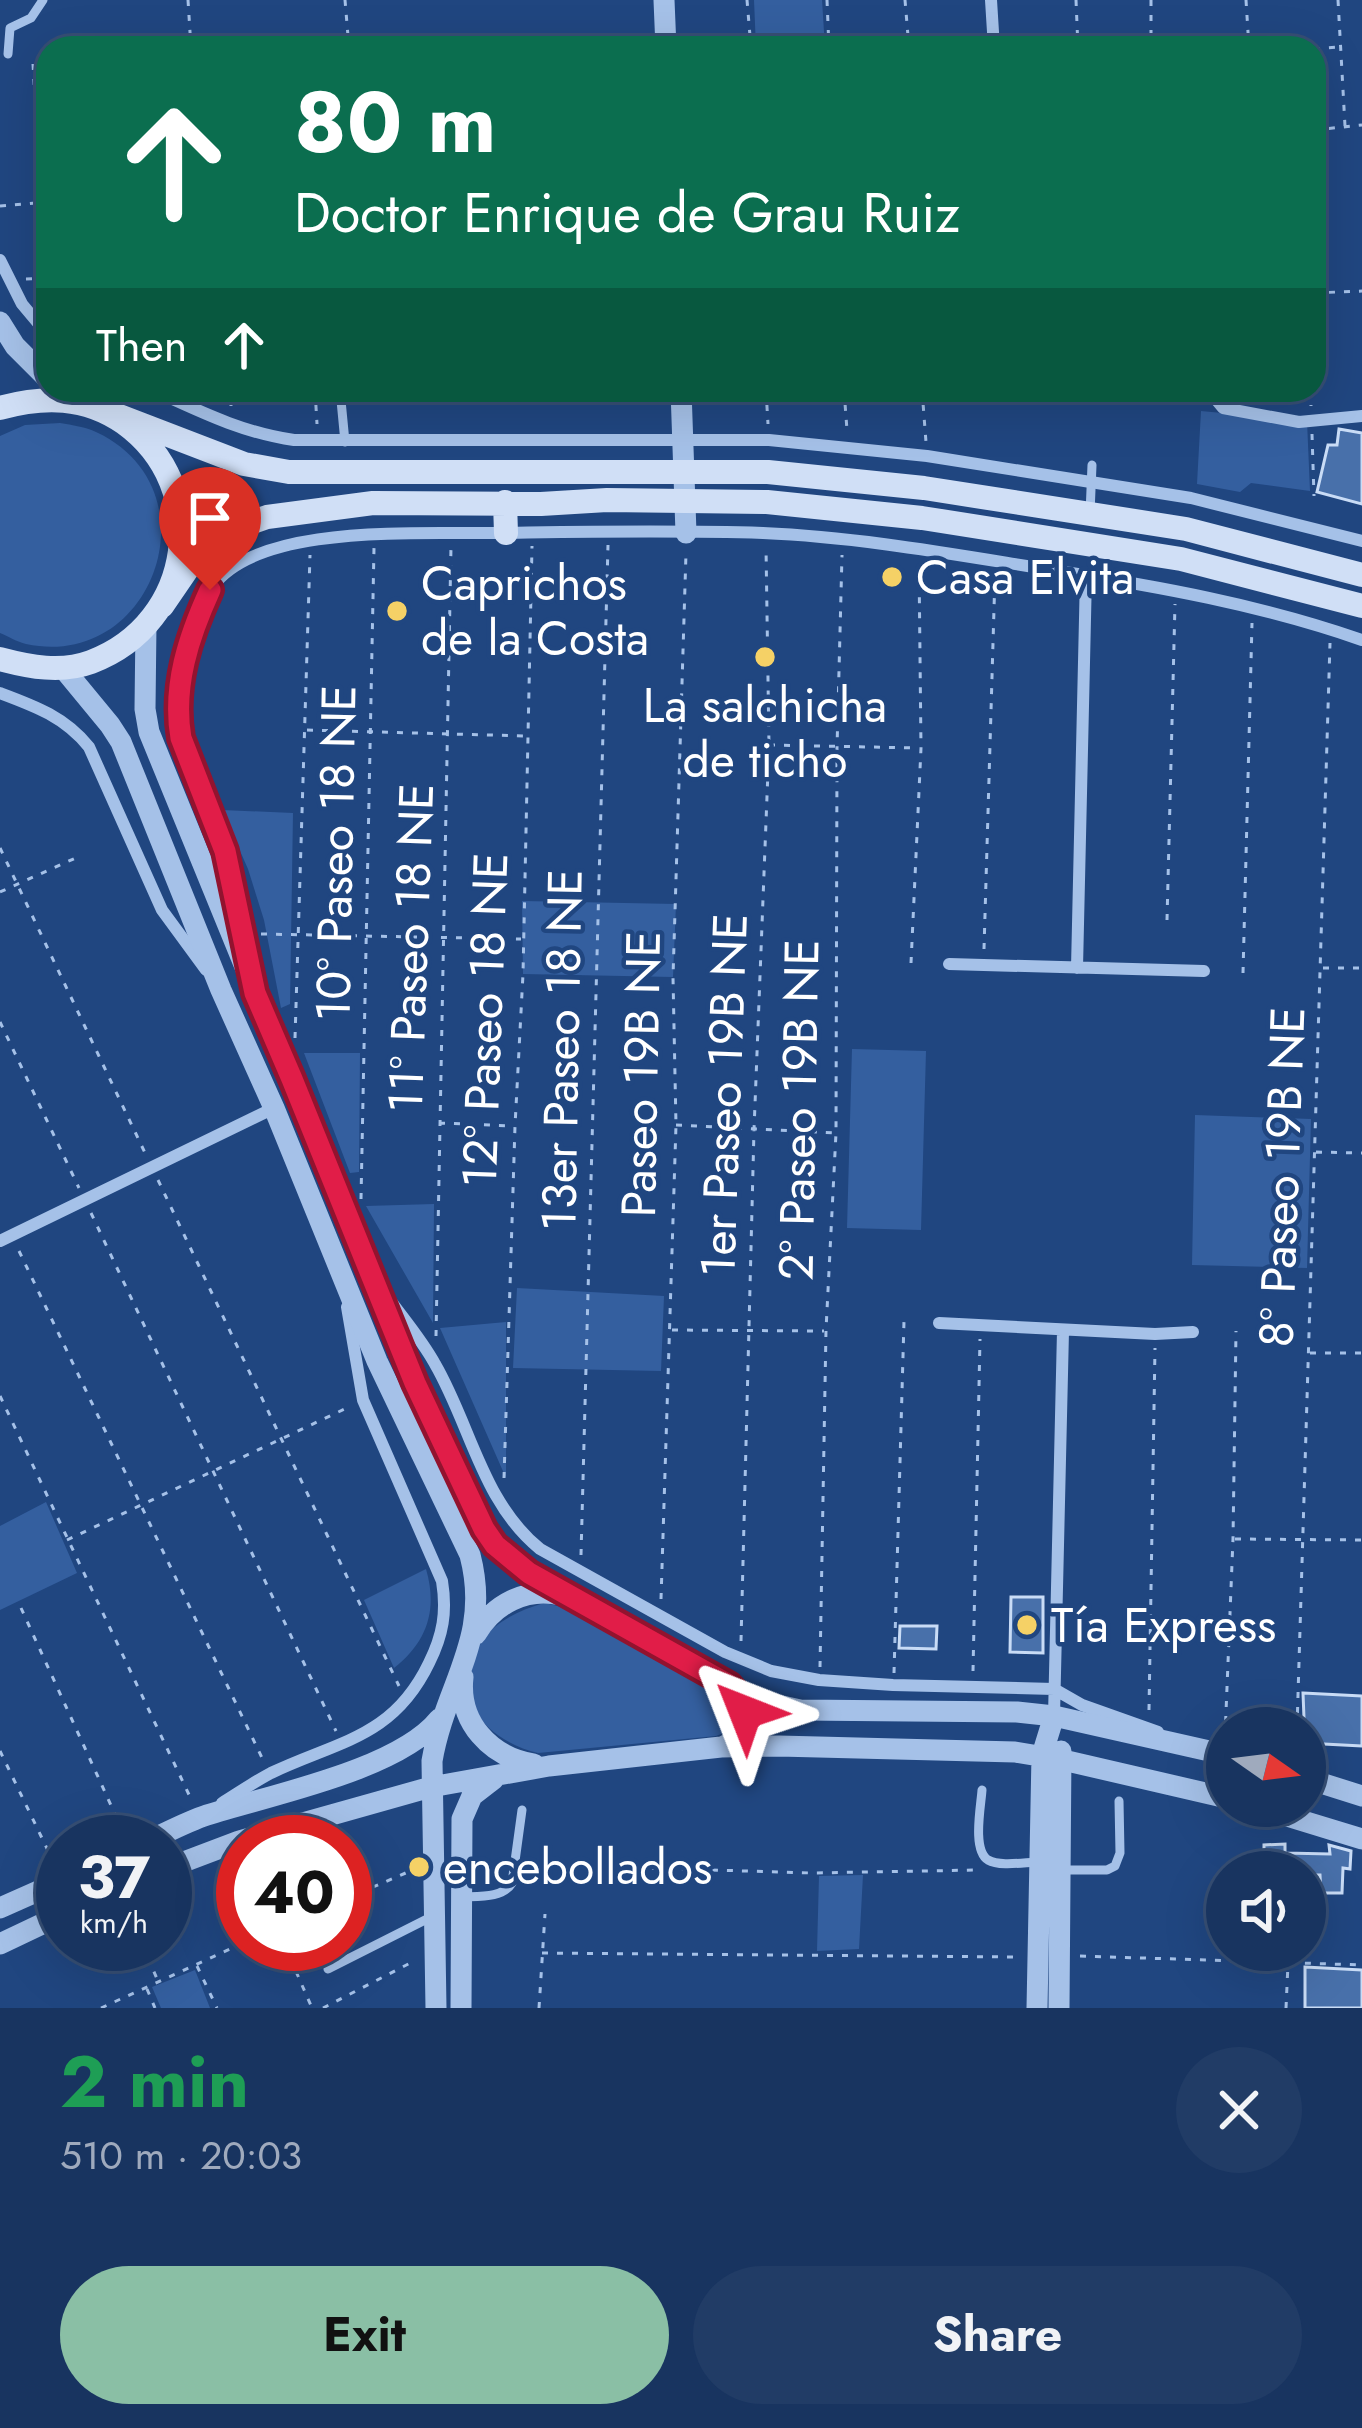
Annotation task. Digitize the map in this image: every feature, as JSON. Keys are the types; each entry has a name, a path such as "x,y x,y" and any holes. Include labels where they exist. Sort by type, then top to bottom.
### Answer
{"main road":[{"path":"0,408 36,399"},
{"path":"83,402 244,464 289,472 768,472 924,488 1186,530 1362,574"},
{"path":"106,411 143,437 170,475 182,518 179,564 154,615"},
{"path":"506,502 506,533"},
{"path":"1,660 46,669 91,662 131,640 201,549 233,529 267,517 373,503 767,502 922,518 1181,559 1362,606"},
{"path":"538,532 542,504"}],"street":[{"path":"664,0 666,36"},
{"path":"991,0 993,36"},
{"path":"0,260 36,321"},
{"path":"0,322 36,367"},
{"path":"181,402 250,432 319,442 770,440 927,456 1191,498 1362,541"},
{"path":"681,402 686,533"},
{"path":"1217,402 1222,409 1299,422 1362,416"},
{"path":"255,993 225,851 178,719 181,674 210,590 226,570 274,548 374,535 766,533 919,550 1175,590 1362,640"},
{"path":"1077,968 1086,575"},
{"path":"154,615 145,709 149,732 415,1383 495,1545 513,1562 573,1598 755,1700 800,1710 1054,1716 1206,1750"},
{"path":"64,668 121,742 341,1276 470,1555 477,1588 472,1641 435,1744 431,1787 436,2008"},
{"path":"0,693 59,718 77,732 162,910 221,990"},
{"path":"949,964 1204,971"},
{"path":"6,1239 274,1108"},
{"path":"372,1275 436,1364 503,1510 540,1549 660,1617 770,1671 893,1685 1054,1689 1082,1705 1192,1747"},
{"path":"192,1821 270,1774 342,1744 392,1716 421,1679 442,1635 442,1581 363,1400 341,1276"},
{"path":"938,1323 1193,1332"},
{"path":"1037,2008 1049,1957 1063,1331"},
{"path":"472,1641 493,1613 522,1596 553,1593 573,1598"},
{"path":"465,1664 463,1702 484,1740 510,1757 549,1766"},
{"path":"721,1748 738,1736 745,1720 743,1704 729,1685"},
{"path":"200,1817 364,1767 428,1732 452,1698"},
{"path":"192,1858 239,1840 431,1787 504,1772 721,1748 1053,1757 1206,1793"},
{"path":"461,2008 462,1820 466,1805 479,1789 504,1772"},
{"path":"1326,1785 1362,1796"},
{"path":"1323,1827 1362,1839"},
{"path":"0,1908 36,1892"},
{"path":"0,1944 36,1927"},
{"path":"1049,1957 1059,2008"}],"lane":[{"path":"8,54 10,28 31,18 43,0"},
{"path":"341,402 345,442"},
{"path":"1090,514 1092,465"},
{"path":"982,1790 978,1844 987,1859 997,1862 1107,1870 1115,1866 1120,1853 1119,1802"},
{"path":"460,1898 502,1894 508,1889 522,1810"},
{"path":"372,1947 433,1916"}],"path":[{"path":"188,0 190,36"},
{"path":"345,0 348,36"},
{"path":"748,0 750,36"},
{"path":"827,0 829,36"},
{"path":"905,0 908,36"},
{"path":"1076,0 1078,36"},
{"path":"1150,0 1151,36"},
{"path":"1246,0 1248,36"},
{"path":"1338,0 1346,126"},
{"path":"1326,48 1341,47"},
{"path":"33,64 36,123"},
{"path":"1326,128 1362,125"},
{"path":"0,206 36,202"},
{"path":"9,280 36,279"},
{"path":"1326,292 1362,291"},
{"path":"317,402 319,442"},
{"path":"767,402 770,440"},
{"path":"845,402 848,448"},
{"path":"923,402 927,456"},
{"path":"1310,402 1314,496"},
{"name":"12º Paseo 18 NE","path":"503,1510 526,736 538,532"},
{"name":"13er Paseo 18 NE","path":"580,1570 608,532"},
{"name":"Paseo 19B NE","path":"660,1617 676,1125 673,977 686,533"},
{"name":"1er Paseo 19B NE","path":"740,1659 769,746 766,533"},
{"name":"11º Paseo 18 NE","path":"436,1364 452,534"},
{"name":"10º Paseo 18 NE","path":"361,1198 374,535"},
{"name":"2º Paseo 19B NE","path":"819,1680 826,1330 836,1133 843,541"},
{"path":"295,1038 310,542"},
{"path":"910,963 921,748 919,550"},
{"path":"983,964 995,561"},
{"path":"1167,920 1175,590"},
{"path":"1243,973 1252,609"},
{"name":"8º Paseo 19B NE","path":"1298,1707 1330,629"},
{"path":"305,730 526,736"},
{"path":"769,746 921,748"},
{"path":"0,848 406,1701"},
{"path":"0,892 80,856"},
{"path":"243,934 523,939"},
{"path":"1321,968 1362,968"},
{"path":"0,1022 342,1744"},
{"path":"439,1123 515,1126"},
{"path":"676,1125 836,1133"},
{"path":"1316,1152 1362,1153"},
{"path":"6,1239 270,1774"},
{"path":"893,1685 904,1321"},
{"path":"973,1687 981,1325"},
{"path":"669,1330 826,1330"},
{"path":"1227,1707 1236,1331"},
{"path":"1148,1727 1155,1334"},
{"path":"1310,1353 1362,1353"},
{"path":"0,1396 200,1817"},
{"path":"67,1540 363,1400"},
{"path":"1233,1539 1362,1540"},
{"path":"21,1608 116,1815"},
{"path":"0,1750 36,1824"},
{"path":"372,1887 433,1861"},
{"path":"548,1865 812,1873 994,1870"},
{"path":"539,2008 544,1914"},
{"path":"323,2008 434,1951"},
{"path":"542,1953 1206,1962"},
{"path":"101,2008 216,1956"},
{"path":"196,1965 217,2008"},
{"path":"1326,1965 1362,1965"},
{"path":"153,1971 158,1982"},
{"path":"296,1971 312,2008"},
{"path":"1286,2008 1288,1971"},
{"path":"146,1987 154,2008"}],"shaded area":[{"path":"754,0 822,0 824,36 756,36"},
{"path":"1201,411 1307,421 1310,491 1251,483 1240,492 1197,484"},
{"path":"60,423 96,432 133,458 154,493 161,531 155,569 137,604 108,630 71,645 26,644 0,633 0,436 25,425"},
{"path":"222,810 293,813 290,1004 281,1008 264,920"},
{"path":"522,901 676,904 673,977 523,974"},
{"path":"852,1049 926,1051 921,1230 847,1228"},
{"path":"304,1053 360,1053 359,1172 350,1173"},
{"path":"1195,1115 1311,1119 1307,1268 1192,1265"},
{"path":"434,1204 433,1323 366,1206"},
{"path":"517,1288 664,1296 661,1371 513,1368"},
{"path":"506,1322 506,1478 440,1328"},
{"path":"46,1502 77,1573 0,1610 0,1526"},
{"path":"426,1569 431,1598 427,1624 415,1647 394,1668 364,1600"},
{"path":"544,1603 593,1619 728,1700 733,1716 726,1732 538,1753 500,1736 476,1709 470,1686 472,1661 487,1634 501,1622"},
{"path":"863,1875 859,1949 817,1951 819,1876"},
{"path":"195,1970 210,2008 161,2008 152,1987"}],"building":[{"path":"1339,429 1362,433 1362,504 1317,492 1328,445 1337,445"},
{"name":"Tía Express","path":"1011,1597 1043,1597 1043,1653 1010,1652"},
{"path":"900,1626 937,1626 936,1649 899,1648"},
{"path":"1303,1693 1362,1696 1362,1746 1326,1744 1326,1707 1304,1707"},
{"path":"1285,1844 1285,1851 1264,1851 1264,1845"},
{"path":"1329,1845 1351,1851 1350,1869 1343,1868 1342,1893 1326,1893"},
{"path":"1362,1970 1362,2008 1305,2008 1305,1971"}],"place":[{"name":"Casa Elvita","path":"892,577"},
{"name":"Caprichos de la Costa","path":"397,611"},
{"name":"La salchicha de ticho","path":"765,657"},
{"name":"Tía Express","path":"1027,1625"},
{"name":"encebollados","path":"419,1867"}],"route":[{"path":"210,590 181,674 178,719 225,851 255,993 415,1383 484,1529 495,1545 529,1573 729,1685 745,1712"}]}
